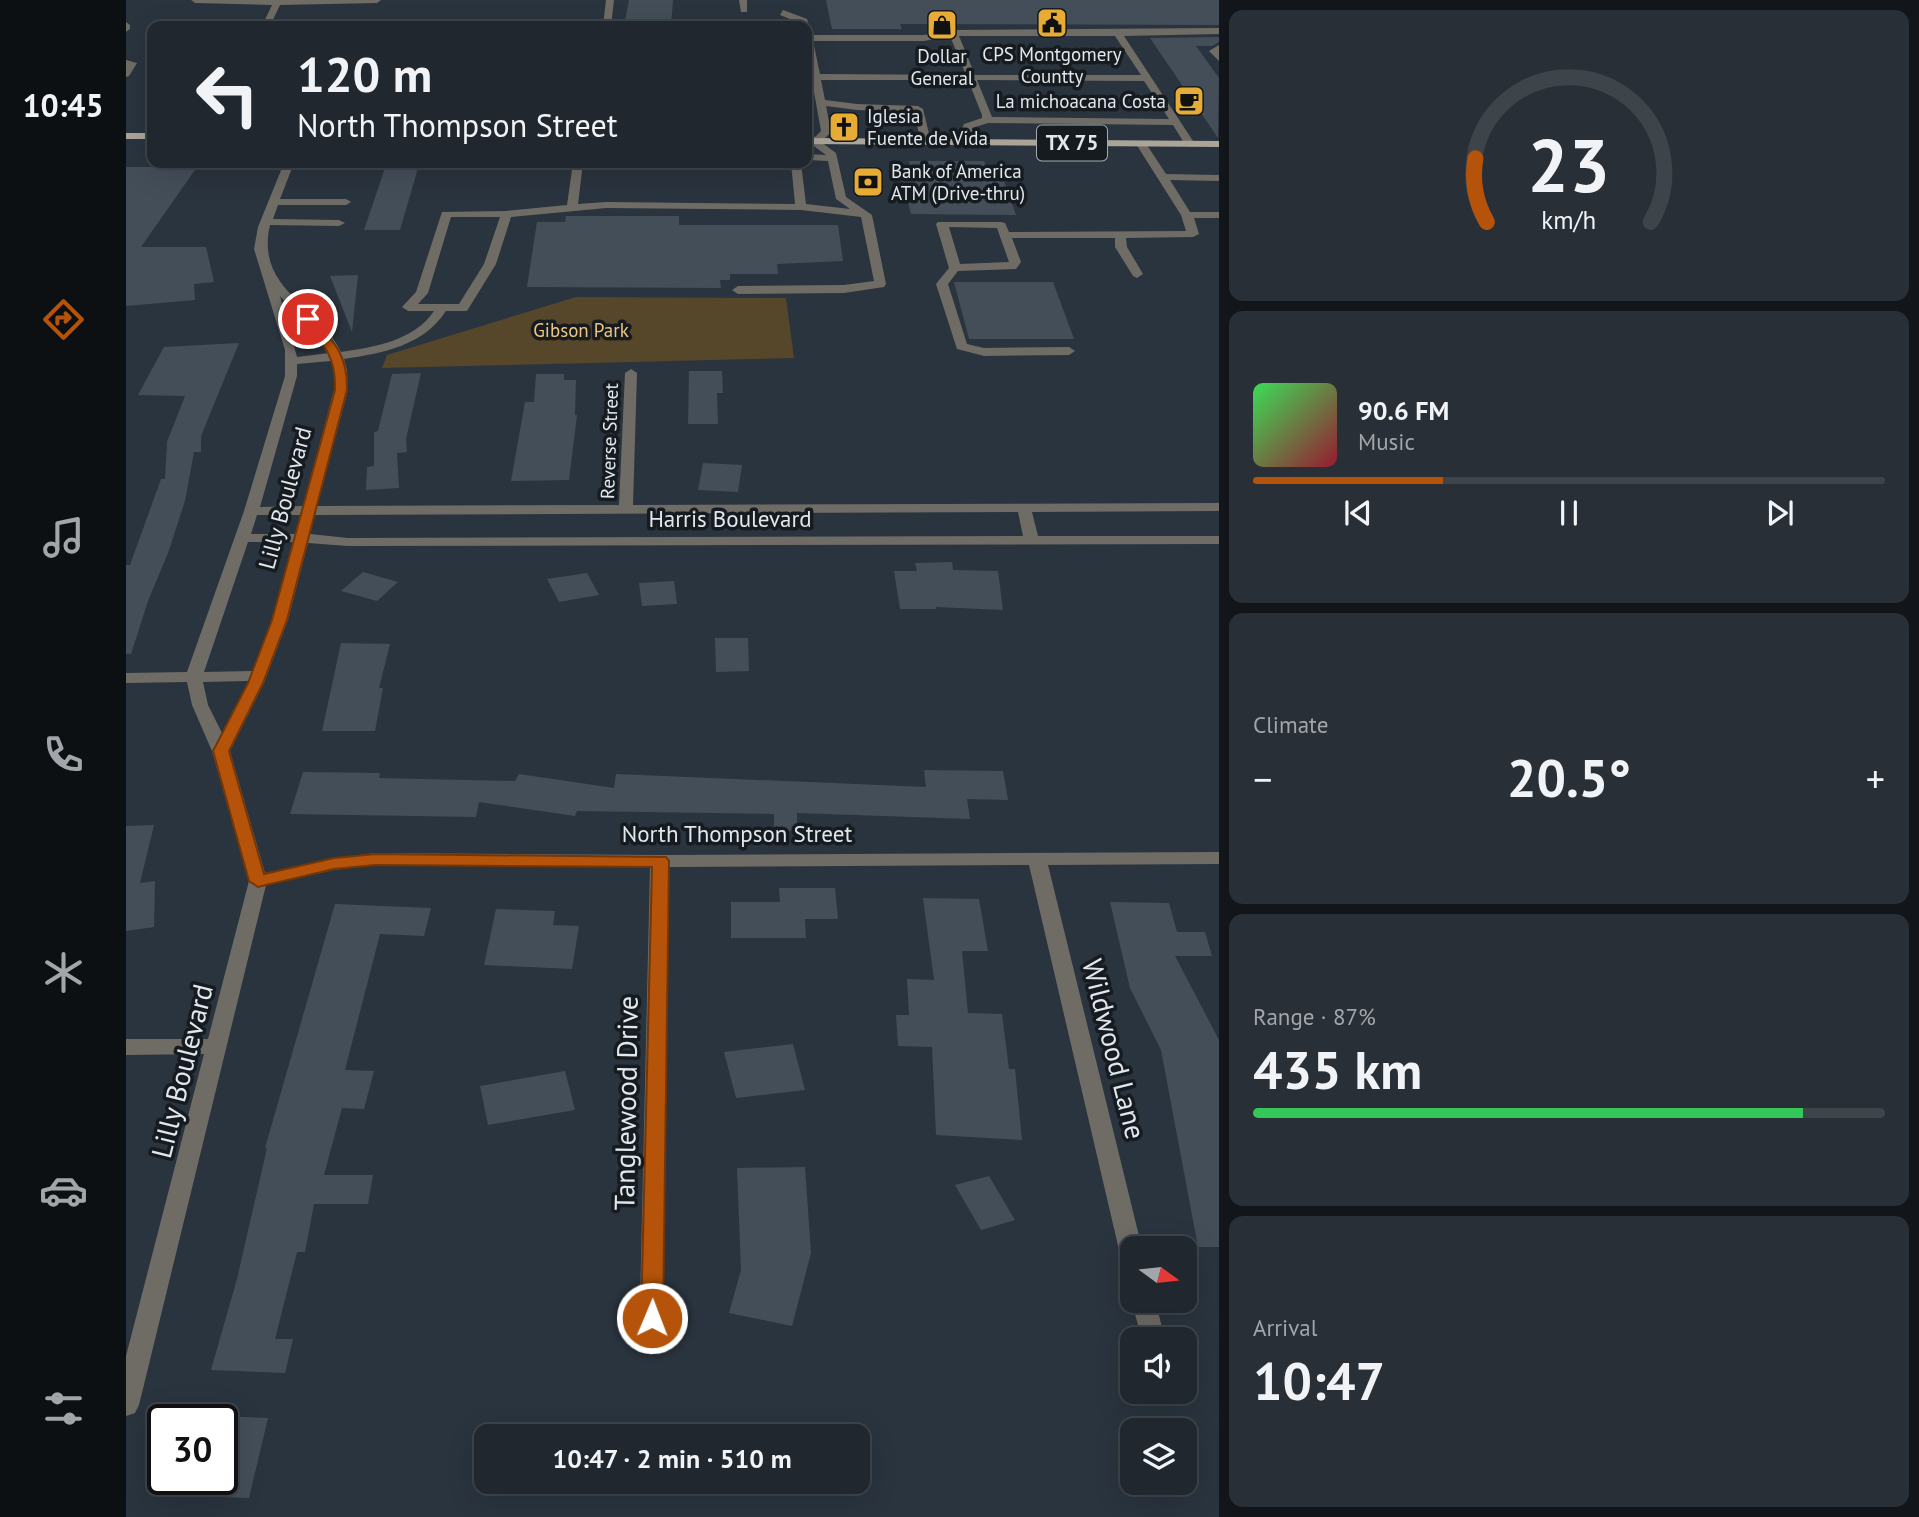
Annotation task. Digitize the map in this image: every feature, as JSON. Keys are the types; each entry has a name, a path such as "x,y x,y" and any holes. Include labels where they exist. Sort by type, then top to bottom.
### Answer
{"main road":[{"path":"126,136 147,136"},
{"name":"TX 75","path":"812,140 1219,144"}],"street":[{"path":"195,0 277,3 377,0"},
{"path":"608,21 610,0"},
{"path":"743,0 744,10"},
{"path":"268,21 277,3"},
{"path":"781,13 804,21"},
{"path":"812,33 933,38 953,33 1219,31"},
{"path":"953,33 987,120"},
{"path":"1118,33 1190,144"},
{"path":"1219,48 1214,51 1219,58"},
{"path":"812,57 826,132 812,139"},
{"path":"126,63 132,63 126,74"},
{"path":"816,77 1146,78"},
{"path":"821,102 857,107 918,108 926,142"},
{"path":"970,143 966,130 968,126 987,120 1175,122"},
{"path":"738,290 844,289 880,284 866,215 841,199 831,153 812,142"},
{"path":"1005,235 1193,234 1187,215 1141,144"},
{"path":"812,158 832,158"},
{"name":"Lilly Boulevard","path":"126,1405 258,881 221,751 200,705 194,677 281,417 290,376 291,350 260,249 266,222 287,168"},
{"path":"572,208 577,168"},
{"path":"796,168 800,207"},
{"path":"1162,177 1215,178 1219,189"},
{"path":"274,201 346,202"},
{"path":"506,214 503,233 483,279 463,308 408,306 422,293 446,214 506,214 632,205 800,207 866,215"},
{"path":"1187,215 1219,215"},
{"path":"266,222 338,223"},
{"path":"942,224 1001,225 1016,262 1012,267 954,268 942,224"},
{"path":"1120,234 1121,247 1137,274"},
{"path":"954,268 942,284 961,346 984,352 1069,351"},
{"name":"Lilly Boulevard","path":"221,751 258,677 279,620 341,390 341,370 334,349 267,273"},
{"path":"291,361 336,356 395,344 430,325 442,308"},
{"name":"Reverse Street","path":"626,509 631,373"},
{"name":"Harris Boulevard","path":"251,511 1219,507"},
{"path":"1024,508 1032,541"},
{"name":"Harris Boulevard","path":"242,538 301,538 348,542 1219,540"},
{"path":"126,677 258,677"},
{"name":"Wildwood Lane","path":"1037,858 1128,1236"},
{"name":"North Thompson Street","path":"258,881 334,864 376,859 660,861 1219,858"},
{"name":"Tanglewood Drive","path":"651,1345 660,861"},
{"path":"126,1047 218,1046"}],"green space":[{"name":"Gibson Park","path":"576,297 786,298 794,358 382,368 387,355"}],"building":[{"path":"629,0 673,0 671,21 625,21"},
{"path":"826,0 1219,0 1219,25 900,24 902,29 832,29"},
{"path":"1219,37 1219,42 1212,46 1196,46 1219,78 1218,138 1150,38"},
{"path":"909,161 984,161 990,178 1003,178 1016,215 911,214 902,178 913,177"},
{"path":"126,167 196,168 141,247 206,247 214,282 194,284 195,300 126,306"},
{"path":"385,168 418,168 400,230 364,230"},
{"path":"566,216 679,216 679,225 838,225 843,261 777,264 778,274 730,274 730,280 720,280 721,288 527,287 537,222 565,222"},
{"path":"358,275 352,332 330,276"},
{"path":"954,282 1053,282 1074,339 969,339"},
{"path":"239,343 201,436 201,452 194,452 185,501 168,553 148,601 131,654 126,654 126,565 130,565 161,479 165,479 167,442 185,396 138,395 164,347"},
{"path":"689,371 722,371 723,393 717,393 718,424 688,424"},
{"path":"421,373 406,439 407,452 397,453 399,488 366,490 367,467 374,466 374,432 378,431 392,374"},
{"path":"536,374 564,374 564,380 576,380 577,415 569,480 511,481 525,402 534,402"},
{"path":"703,463 742,465 738,492 698,490"},
{"path":"952,562 953,570 998,571 1003,610 936,607 900,609 894,571 917,571 915,563"},
{"path":"363,572 398,582 377,601 341,591"},
{"path":"587,573 599,595 559,602 547,579"},
{"path":"674,581 677,604 642,606 639,583"},
{"path":"715,638 748,638 749,671 716,672"},
{"path":"341,643 390,644 379,688 383,688 375,731 322,731"},
{"path":"924,770 1003,771 1008,800 967,799 970,819 797,813 797,831 774,830 774,814 577,811 575,816 479,802 476,817 290,814 303,772 380,773 379,778 515,781 519,774 614,788 616,774 926,787"},
{"path":"154,825 140,883 155,881 154,927 126,931 126,826"},
{"path":"779,888 835,888 838,919 805,919 806,938 731,938 731,902 780,902"},
{"path":"923,898 979,899 988,951 962,951 968,1013 1002,1014 1009,1069 1015,1069 1022,1140 936,1135 932,1047 898,1046 896,1015 909,1015 907,979 934,980"},
{"path":"1110,902 1169,903 1177,932 1205,932 1212,956 1175,956 1219,1040 1219,1247 1198,1247 1161,1050 1130,988"},
{"path":"335,904 431,908 424,936 380,934 345,1070 374,1071 364,1109 342,1108 324,1175 373,1175 368,1204 314,1204 305,1252 297,1252 275,1339 293,1339 285,1373 211,1370 237,1279 265,1148"},
{"path":"496,909 555,911 553,925 579,926 572,969 484,965"},
{"path":"793,1044 805,1090 736,1098 724,1052"},
{"path":"565,1071 575,1110 488,1125 480,1086"},
{"path":"805,1167 811,1253 792,1326 729,1313 741,1270 737,1168"},
{"path":"989,1176 1015,1220 981,1230 955,1185"},
{"path":"238,1417 268,1418 249,1498 222,1497 238,1495"}],"place":[{"name":"CPS Montgomery Countty","path":"1052,23"},
{"name":"Dollar General","path":"942,25"},
{"name":"La michoacana Costa","path":"1189,101"},
{"name":"Iglesia Fuente de Vida","path":"844,127"},
{"name":"Bank of America ATM (Drive-thru)","path":"868,182"}],"route":[{"path":"308,319 334,349 341,370 341,390 279,620 256,683 221,751 258,881 334,864 376,859 660,861 652,1318"}]}
